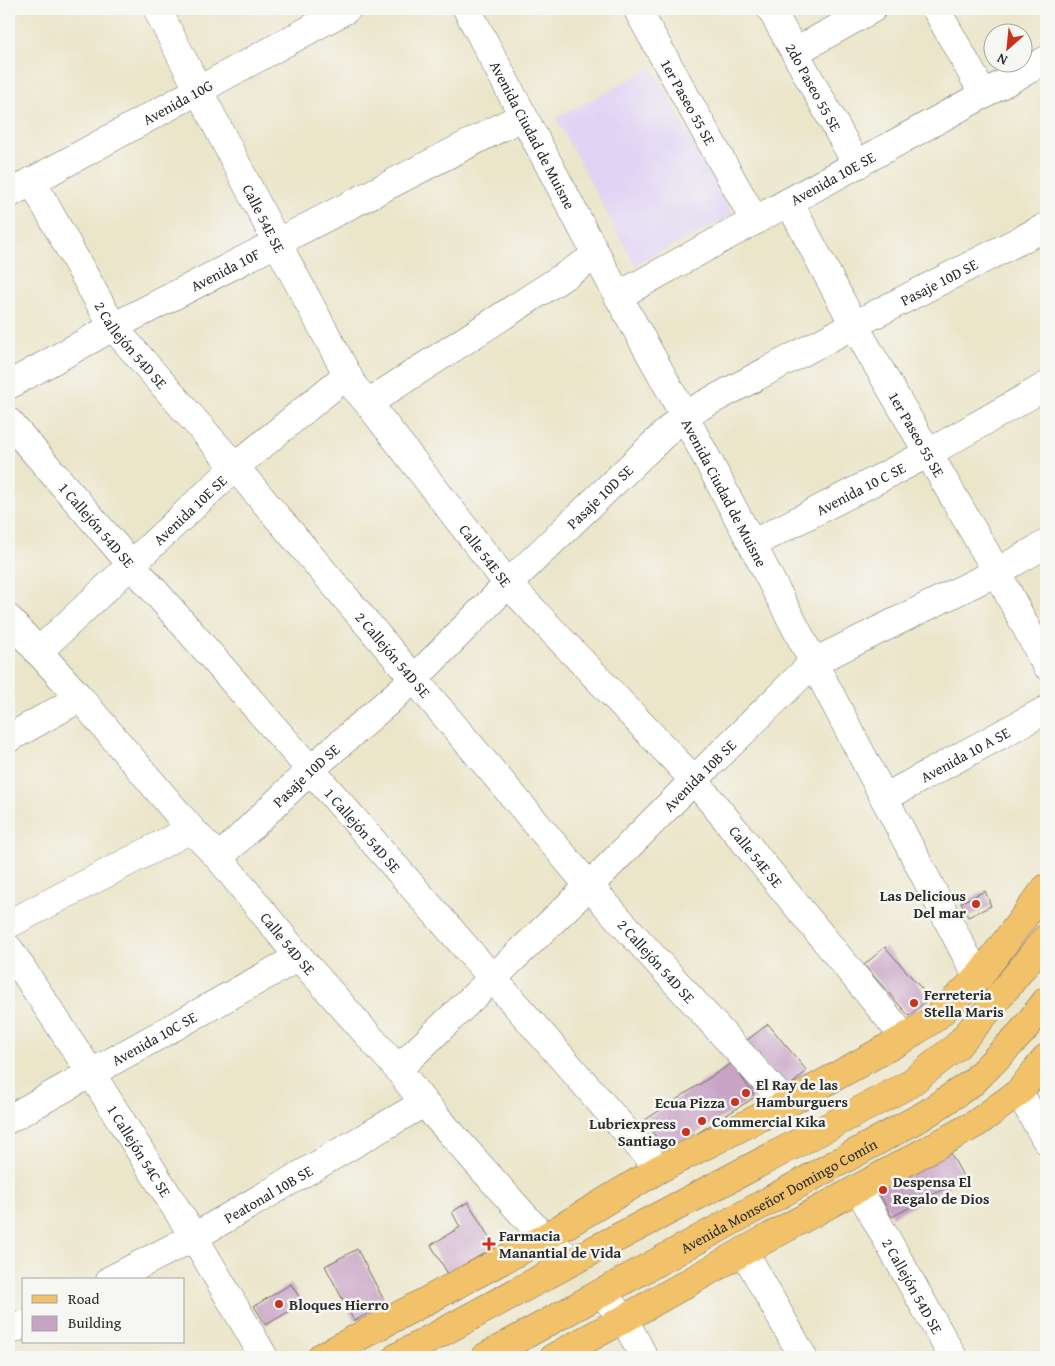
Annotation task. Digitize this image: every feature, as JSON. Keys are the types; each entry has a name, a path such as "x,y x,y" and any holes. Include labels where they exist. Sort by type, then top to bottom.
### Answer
{"main road":[{"path":"321,1357 544,1238 659,1169 786,1104 905,1038 936,1018 978,978 1046,888"},
{"path":"398,1357 573,1261 908,1085 957,1046 1046,938"},
{"name":"Avenida Monseñor Domingo Comín","path":"484,1357 926,1114 974,1082 1022,1032 1046,1001"},
{"name":"Avenida Monseñor Domingo Comín","path":"554,1357 977,1123 1019,1092 1046,1058"}],"street":[{"name":"Calle 54E SE","path":"157,9 277,243 354,387 508,584 694,780 905,1038"},
{"name":"Avenida 10G","path":"20,187 347,9"},
{"name":"Avenida Ciudad de Muisne","path":"467,9 618,296 684,415 978,978"},
{"name":"1er Paseo 55 SE","path":"637,9 755,221"},
{"name":"2do Paseo 55 SE","path":"771,9 857,165"},
{"path":"795,52 872,9"},
{"path":"936,9 984,95"},
{"name":"Avenida 10E SE","path":"618,296 1046,60"},
{"name":"Avenida 10F","path":"9,385 113,327 523,116"},
{"name":"2 Callejón 54D SE","path":"20,187 113,327 235,467 589,886 786,1104"},
{"name":"1er Paseo 55 SE","path":"789,202 854,325 997,572 1046,665"},
{"name":"Pasaje 10D SE","path":"219,858 310,770 414,679 508,584 684,415 854,325 1046,227"},
{"path":"368,403 597,255"},
{"name":"Avenida 10E SE","path":"38,652 235,467 348,375"},
{"name":"Avenida 10 C SE","path":"752,544 927,454 1046,386"},
{"name":"1 Callejón 54D SE","path":"9,422 659,1169"},
{"name":"Avenida 10B SE","path":"398,1069 589,886 814,662 997,572 1046,544"},
{"name":"Calle 54D SE","path":"9,619 80,698 191,829 219,858 299,957 398,1069 424,1103 544,1238 573,1261"},
{"path":"9,738 80,698"},
{"name":"Avenida 10 A SE","path":"884,798 1046,710"},
{"path":"9,924 191,829"},
{"name":"1 Callejón 54C SE","path":"9,949 92,1073 194,1237 264,1357"},
{"name":"Avenida 10C SE","path":"9,1119 299,957"},
{"path":"1019,1092 1046,1140"},
{"name":"Peatonal 10B SE","path":"114,1278 194,1237 424,1103"},
{"name":"2 Callejón 54D SE","path":"858,1188 953,1357"},
{"path":"744,1251 803,1357"},
{"path":"601,1293 624,1319 644,1357"},
{"path":"9,1331 22,1325"}],"shaded area":[{"path":"652,68 733,215 635,265 556,118"}],"building":[{"name":"Las Delicious Del mar","path":"985,891 991,906 968,917 961,902"},
{"path":"885,947 930,998 909,1016 864,965"},
{"path":"768,1024 807,1071 786,1089 746,1041"},
{"path":"732,1063 755,1097 666,1153 645,1120"},
{"path":"949,1150 964,1178 892,1217 876,1188"},
{"path":"468,1202 495,1247 448,1274 431,1245 460,1227 452,1212"},
{"path":"357,1249 386,1304 354,1321 325,1266"},
{"name":"Bloques Hierro","path":"291,1284 303,1303 266,1325 254,1306"}],"place":[{"name":"Las Delicious Del mar","path":"976,904"},
{"name":"Ferreteria Stella Maris","path":"914,1003"},
{"name":"El Ray de las Hamburguers","path":"746,1093"},
{"name":"Ecua Pizza","path":"735,1102"},
{"name":"Commercial Kika","path":"702,1121"},
{"name":"Lubriexpress Santiago","path":"686,1132"},
{"name":"Despensa El Regalo de Dios","path":"883,1190"},
{"name":"Farmacia Manantial de Vida","path":"489,1244"},
{"name":"Bloques Hierro","path":"279,1304"}]}
